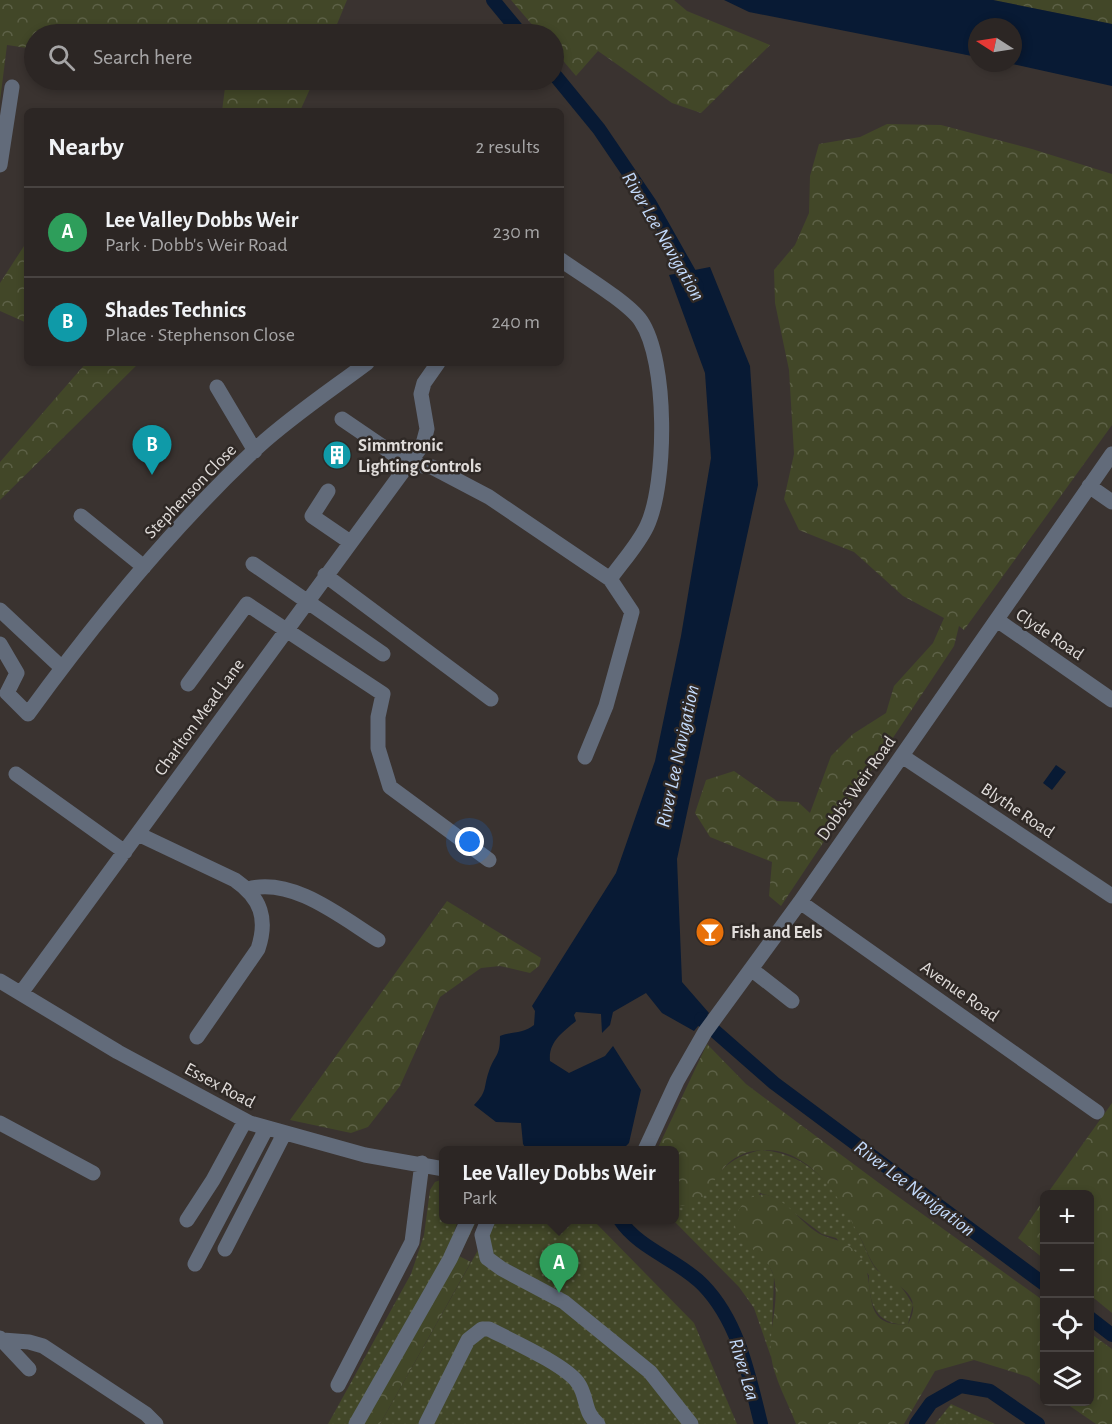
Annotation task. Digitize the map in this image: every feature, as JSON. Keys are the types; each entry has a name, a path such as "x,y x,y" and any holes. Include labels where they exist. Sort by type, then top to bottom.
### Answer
{"street":[{"path":"0,165 12,87"},
{"path":"564,262 607,292 641,321 655,362 663,436 658,490 646,527 610,579"},
{"name":"Stephenson Close","path":"0,644 17,673 7,693 28,714 62,668 144,567 255,451 286,424 363,366"},
{"name":"Charlton Mead Lane","path":"21,993 423,444 427,429 421,394 424,383 436,366"},
{"path":"217,387 255,451"},
{"path":"342,419 408,464 432,467 489,497 610,579 632,612 606,705 585,757"},
{"name":"Dobb's Weir Road","path":"647,1146 677,1081 702,1036 800,902 1112,454"},
{"path":"1089,486 1112,502"},
{"path":"328,491 312,516 350,542"},
{"path":"81,516 144,567"},
{"path":"253,564 383,654"},
{"path":"325,575 491,699"},
{"path":"188,684 247,604 382,694 378,717 378,748 390,787 489,860"},
{"path":"0,610 62,668"},
{"name":"Clyde Road","path":"997,620 1112,699"},
{"name":"Blythe Road","path":"902,756 1112,896"},
{"path":"16,774 125,852"},
{"path":"138,834 235,880 248,889 257,901 263,916 263,934 258,949 197,1037"},
{"path":"248,889 264,885 313,899 378,940"},
{"name":"Avenue Road","path":"800,902 1097,1112"},
{"path":"751,969 792,1001"},
{"name":"Essex Road","path":"0,981 118,1052 245,1121 284,1134 394,1162 422,1163 439,1168"},
{"path":"187,1220 213,1180 245,1121"},
{"path":"0,1123 93,1173"},
{"path":"195,1264 266,1129"},
{"path":"225,1249 284,1134"},
{"path":"338,1385 412,1242 422,1163"},
{"path":"356,1424 450,1259 466,1224"},
{"path":"486,1224 482,1235 487,1258 502,1269 564,1302 650,1372 691,1424"},
{"path":"426,1424 468,1340 482,1329 489,1329 571,1375 583,1391 586,1411 598,1424"},
{"path":"2,1339 29,1369"},
{"path":"2,1339 43,1346 146,1413 156,1424"}],"green space":[{"path":"0,0 347,0 337,24 24,24 24,48 7,45 0,101"},
{"path":"511,0 674,0 687,11 770,45 701,113 672,103 598,51 576,76 564,62 564,24 531,24"},
{"path":"993,0 1112,0 1112,24"},
{"path":"225,90 309,90 301,108 222,108"},
{"path":"887,124 941,125 1032,149 1112,174 1112,425 964,630 959,626 954,646 781,906 769,896 772,862 710,837 695,813 706,780 734,771 777,801 798,802 810,813 831,756 853,734 886,713 894,686 933,643 944,618 903,596 854,552 799,530 784,499 794,454 789,370 775,303 774,270 795,245 809,213 810,176 819,144 860,137"},
{"path":"24,246 24,322 0,311 0,283"},
{"path":"83,366 136,366 0,500 0,462"},
{"path":"447,901 541,958 539,966 530,973 500,966 481,968 440,997 400,1086 368,1127 351,1133 290,1120"},
{"path":"707,1044 746,1084 1040,1298 1040,1385 1029,1377 974,1360 935,1371 904,1424 796,1424 778,1382 771,1356 776,1294 773,1274 765,1261 737,1231 736,1218 741,1206 758,1195 771,1196 785,1204 815,1231 851,1247 865,1267 875,1311 881,1319 892,1324 908,1324 913,1313 913,1303 904,1290 876,1268 843,1206 822,1178 809,1166 779,1151 762,1150 746,1153 725,1166 700,1200 691,1205 679,1206 679,1146 659,1146"},
{"path":"1112,1103 1112,1313 1094,1298 1094,1190 1050,1190"},
{"path":"761,1150 780,1153 796,1159 822,1178 843,1205 874,1267 899,1285 913,1305 908,1324 897,1324 881,1317 872,1303 869,1275 836,1238 822,1234 773,1197 760,1193 739,1234 767,1261 774,1276 771,1357 754,1308 739,1287 677,1224 679,1224 679,1205 700,1199 725,1167 749,1153"},
{"path":"439,1180 439,1224 457,1224 450,1246 353,1424 328,1424 411,1274 424,1235 430,1190 435,1182"},
{"path":"1040,1205 1040,1256 1018,1238"},
{"path":"469,1224 475,1224 459,1256 471,1262 380,1424 361,1424"},
{"path":"493,1224 597,1224 694,1323 737,1424 380,1424"},
{"path":"1094,1336 1112,1349 1112,1424 1096,1424 1070,1406 1094,1406"},
{"path":"951,1404 995,1424 935,1424"}],"water":[{"path":"724,0 993,0 1112,24 1112,86 1022,66 1022,18 968,18 968,55 749,12"},
{"path":"710,267 750,366 758,485 677,859 682,982 709,1013 694,1031 662,1013 646,993 613,1012 610,1025 602,1033 601,1014 576,1012 574,1015 576,1021 562,1033 551,1048 550,1061 569,1073 605,1056 613,1046 641,1090 629,1143 626,1146 524,1146 521,1123 496,1122 474,1105 483,1093 489,1071 498,1052 500,1036 526,1030 534,1025 535,1011 532,1006 616,873 655,761 681,636 711,458 705,373 669,275"},
{"path":"1056,765 1066,772 1052,790 1043,783"}],"waterway":[{"name":"River Lee Navigation","path":"493,0 513,24"},
{"name":"River Lee Navigation","path":"564,86 599,129 650,204 697,287"},
{"name":"River Lee Navigation","path":"701,1019 774,1083 1040,1281"},
{"name":"River Lea","path":"623,1224 648,1247 693,1276 715,1300 726,1316 741,1350 761,1424"},
{"name":"River Lee Navigation","path":"1094,1321 1112,1335"},
{"name":"River Lea","path":"916,1424 931,1403 961,1386 990,1391 1038,1424"}],"place":[{"name":"Simmtronic Lighting Controls","path":"337,455"},
{"name":"Shades Technics","path":"152,475"},
{"name":"Fish and Eels","path":"710,932"},
{"name":"Lee Valley Dobbs Weir","path":"559,1293"}]}
